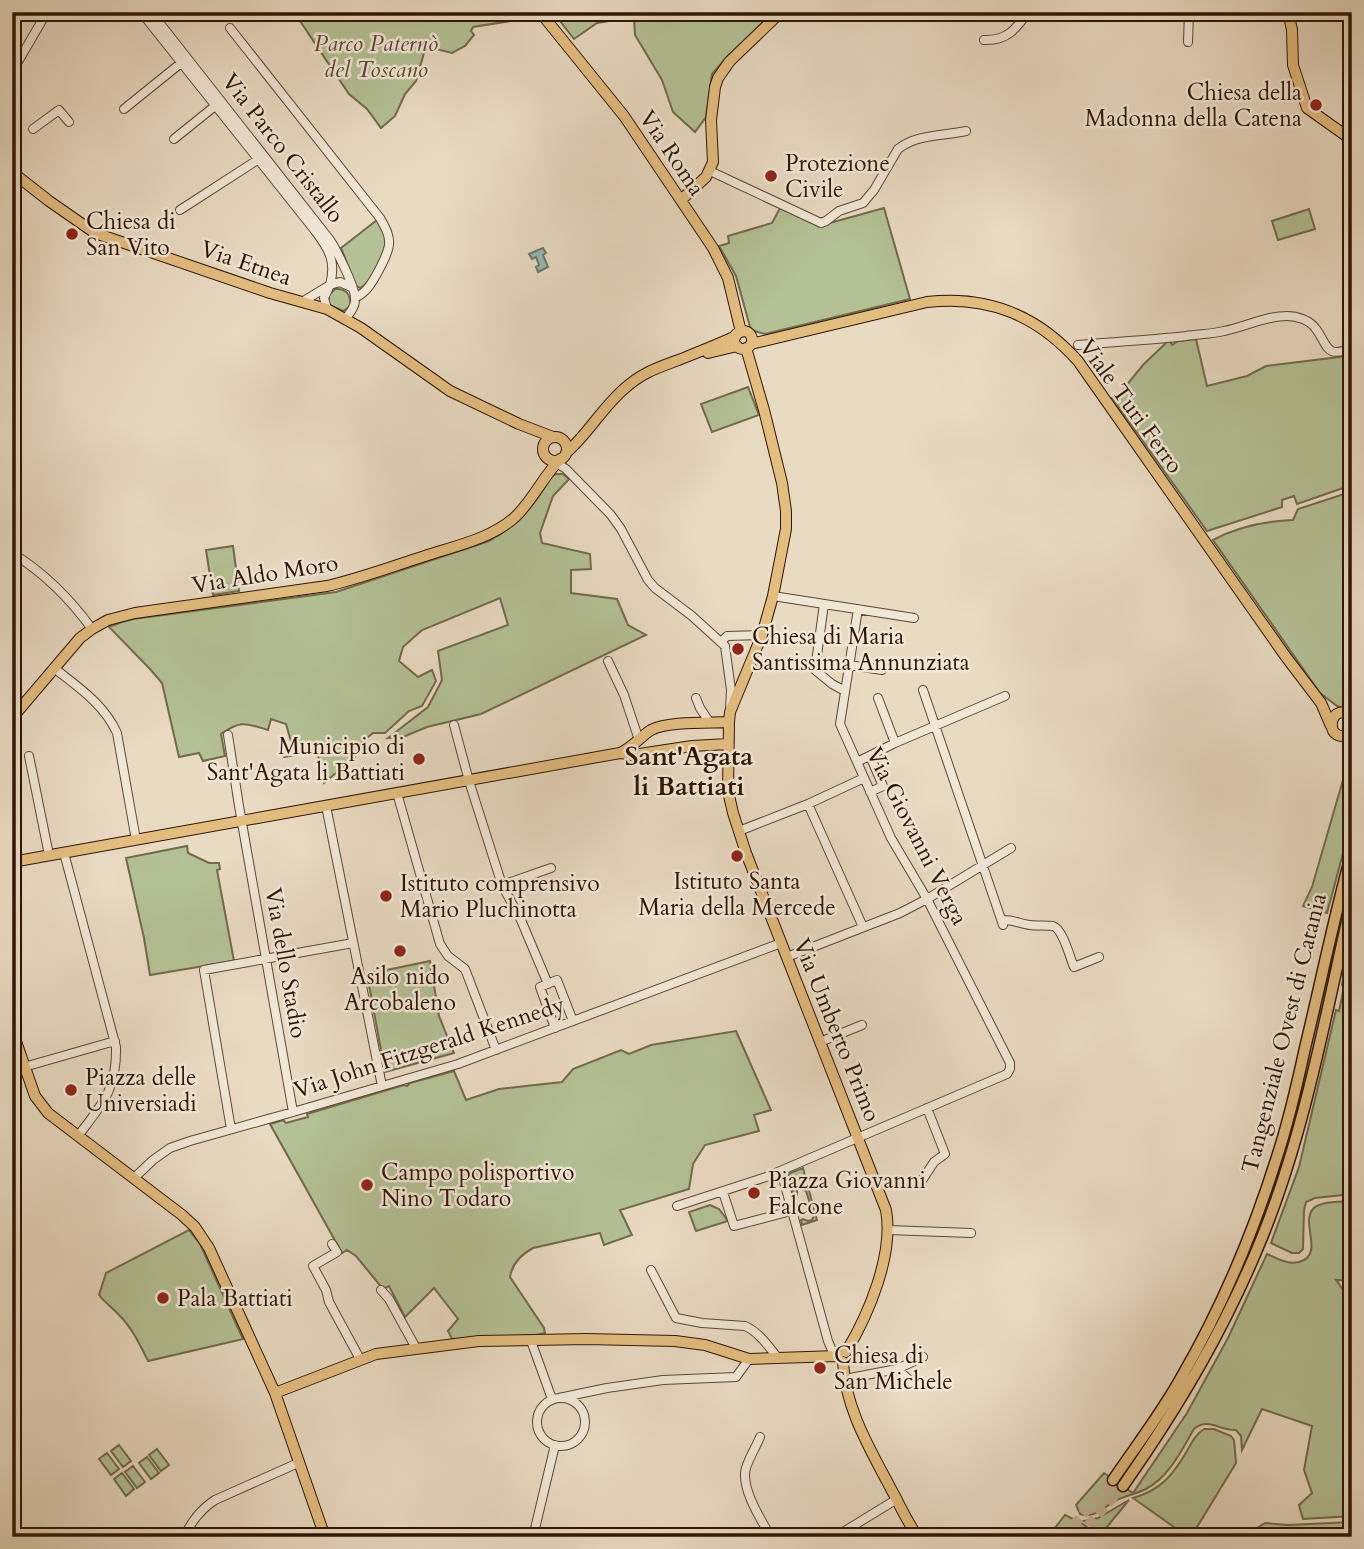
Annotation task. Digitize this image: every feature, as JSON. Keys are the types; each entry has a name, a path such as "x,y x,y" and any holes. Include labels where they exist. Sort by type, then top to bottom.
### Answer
{"highway":[{"name":"Tangenziale Ovest di Catania","path":"1352,852 1294,1096 1277,1158 1253,1228 1227,1287 1180,1379 1118,1483 1159,1434 1189,1386 1218,1335 1263,1234 1288,1163 1306,1099 1352,900"}],"main road":[{"name":"Via Roma","path":"540,12 624,116 713,248 730,286 766,417 786,511 784,544 762,635 730,717"},
{"path":"681,200 710,171 714,155 711,120 716,81 730,61 781,12"},
{"path":"1288,12 1292,30 1293,65 1307,108 1349,139"},
{"name":"Via Etnea","path":"12,172 95,233 270,293 327,309 345,318 450,391 519,424"},
{"name":"Viale Turi Ferro","path":"554,456 578,443 623,390 640,376 690,356 743,340 776,338 927,302 966,301 1003,308 1047,331 1078,361 1321,703"},
{"path":"519,424 558,438 566,446 554,456 539,485"},
{"path":"519,424 554,456"},
{"path":"554,456 547,441 577,437 585,433"},
{"name":"Via Aldo Moro","path":"12,718 72,647 92,629 108,620 135,613 310,589 348,581 492,533 525,507 547,475 554,456"},
{"path":"1321,703 1334,711 1347,712"},
{"path":"1321,703 1334,733 1339,736 1352,733"},
{"path":"1331,726 1333,718 1347,712"},
{"path":"12,862 620,753 633,747 651,730 663,726 710,723 730,717"},
{"name":"Via Umberto Primo","path":"730,717 728,791 739,831 886,1210 888,1230 885,1254 875,1293 840,1356"},
{"path":"638,741 639,755"},
{"path":"620,753 639,755 692,746 728,744"},
{"path":"12,1030 35,1096 48,1113 195,1227 209,1248 275,1392 325,1537"},
{"path":"275,1392 376,1354 480,1341 675,1341 705,1345 749,1359 840,1356 862,1434 916,1536"}],"street":[{"path":"12,72 47,12"},
{"path":"984,40 1011,33 1028,12"},
{"name":"Via Parco Cristallo","path":"146,13 215,106 326,233 341,261 355,298"},
{"name":"Via Parco Cristallo","path":"146,13 322,240 330,254 333,269 330,285"},
{"path":"1186,15 1188,42"},
{"path":"230,28 380,218 387,231 387,252 370,285 355,298 354,306 345,318"},
{"path":"124,109 181,63"},
{"path":"174,139 215,106"},
{"path":"33,129 60,110 69,122"},
{"path":"710,171 818,222 826,221 839,211 863,203 874,190 898,149 908,141 930,138 941,133 966,131"},
{"path":"180,210 261,158"},
{"path":"302,302 330,285 340,282 351,287"},
{"path":"327,309 324,298 330,285"},
{"path":"1078,345 1223,332 1266,319 1287,316 1299,317 1308,322 1315,328 1325,347 1332,351 1352,348"},
{"path":"554,456 611,515 654,588 724,644"},
{"path":"547,475 566,469"},
{"path":"12,553 30,564 56,588 92,629"},
{"path":"773,596 914,618"},
{"path":"824,604 816,670 845,691"},
{"name":"Via Giovanni Verga","path":"858,609 840,724 891,838 927,899 1010,1063 1007,1074 927,1108"},
{"path":"730,717 730,690 724,644 727,636 762,635"},
{"path":"608,661 624,695 638,741"},
{"path":"849,665 882,670"},
{"path":"54,667 92,698 112,721 117,733 136,840"},
{"path":"923,690 1003,923 1008,920 1024,925 1053,926 1060,930 1073,967 1099,957"},
{"path":"857,762 1005,696"},
{"path":"696,698 710,723"},
{"path":"878,698 895,743"},
{"path":"454,725 502,885 522,920 547,981"},
{"name":"Via dello Stadio","path":"228,736 293,1112"},
{"path":"29,755 49,855"},
{"path":"870,756 883,786 870,792"},
{"path":"739,831 864,778"},
{"path":"397,793 440,944 448,956 465,969 495,1050"},
{"path":"808,804 863,927"},
{"path":"326,806 382,1086"},
{"path":"787,957 900,913 1011,848"},
{"path":"64,853 115,1041 117,1063 108,1096 78,1136"},
{"path":"502,885 551,868"},
{"path":"231,1129 204,970 353,943"},
{"name":"Via John Fitzgerald Kennedy","path":"134,1178 170,1148 457,1064 781,943"},
{"path":"555,1028 540,987 547,981 557,981 573,1021"},
{"path":"820,1042 862,1025"},
{"path":"24,1068 115,1041"},
{"path":"677,1206 781,1171 927,1108 945,1154 934,1162 920,1182"},
{"path":"781,1171 828,1340 840,1356"},
{"path":"723,1192 734,1226 792,1214"},
{"path":"888,1230 971,1233"},
{"path":"332,1244 337,1252 313,1266 360,1359"},
{"path":"650,1270 676,1318 751,1328 778,1358"},
{"path":"381,1290 389,1298 416,1348"},
{"path":"531,1340 556,1399"},
{"path":"845,1379 897,1369 923,1357"},
{"path":"588,1391 583,1400 585,1424 581,1435 567,1445 555,1445 547,1441 541,1435 537,1419 545,1404 556,1399 588,1391 663,1380 736,1377 749,1359"},
{"path":"897,1369 916,1386"},
{"path":"556,1399 565,1398 576,1403 583,1412"},
{"path":"760,1437 746,1469 746,1484 771,1537"},
{"path":"533,1537 555,1445"},
{"path":"184,1537 204,1508 229,1493 298,1463"},
{"path":"835,1537 897,1499"}],"green space":[{"name":"Parco Paternò del Toscano","path":"294,12 526,12 517,20 473,27 471,31 474,35 465,46 452,53 432,48 424,53 416,81 405,94 395,116 381,128 367,109 349,94"},
{"path":"553,12 774,12 712,74 706,117 695,132 673,112 662,80 635,35 634,17 597,23 574,39"},
{"path":"780,208 819,226 884,208 910,299 765,334 754,331 750,327 736,276 719,246 729,243 728,236 772,223"},
{"path":"1309,209 1315,229 1278,240 1272,221"},
{"path":"377,220 386,240 382,256 374,272 360,288 356,286 341,248"},
{"path":"335,289 345,291 349,296 351,306 343,311 329,305 329,295"},
{"path":"1196,339 1207,386 1247,376 1266,366 1339,357 1352,352 1352,485 1297,504 1294,496 1282,500 1282,507 1207,531 1112,398 1121,392 1143,365 1169,340 1172,345 1178,341"},
{"path":"748,387 759,415 712,432 701,404"},
{"path":"563,474 569,479 553,496 540,533 542,543 590,554 591,569 571,570 571,593 617,599 628,625 646,635 481,714 427,727 403,737 388,738 428,707 442,680 438,651 508,625 500,598 422,630 403,647 399,661 418,677 432,670 436,681 422,706 409,711 385,733 373,733 362,742 354,758 324,783 317,751 284,757 281,747 292,745 286,724 271,719 268,730 243,724 221,734 225,756 203,761 199,753 179,757 162,683 109,627 133,619 336,592 489,541 517,521 550,477"},
{"path":"1344,494 1348,506 1352,505 1352,703 1343,708 1320,693 1213,540 1252,526 1293,520 1298,509"},
{"path":"233,546 239,591 213,595 206,550"},
{"path":"1352,754 1352,820 1327,913 1303,906 1312,887"},
{"path":"187,846 188,853 209,863 219,863 220,869 217,870 234,961 150,975 126,858"},
{"path":"1352,943 1352,1194 1315,1198 1306,1202 1303,1249 1299,1253 1292,1253 1271,1243 1299,1167 1336,1010 1339,1011"},
{"path":"430,961 439,1016 454,1053 385,1072 367,974"},
{"path":"736,1031 771,1110 754,1115 759,1131 705,1145 693,1164 689,1189 620,1210 632,1235 604,1245 600,1233 533,1248 521,1256 510,1277 544,1328 545,1333 536,1335 452,1339 448,1331 458,1319 434,1288 405,1317 389,1286 383,1289 356,1256 347,1250 342,1253 270,1124 308,1117 307,1114 454,1071 466,1100 499,1089 562,1082 573,1069 621,1050 629,1054 651,1045"},
{"path":"803,1168 817,1220 802,1225 801,1220 812,1220 814,1216 806,1191 800,1188 794,1196 788,1177 790,1173"},
{"path":"1352,1201 1352,1281 1336,1280 1352,1302 1352,1516 1303,1519 1299,1505 1312,1493 1304,1470 1312,1426 1262,1409 1242,1450 1241,1436 1236,1430 1204,1424 1194,1429 1168,1471 1154,1484 1115,1501 1094,1514 1080,1514 1076,1505 1104,1473 1133,1493 1187,1413 1228,1338 1267,1254 1290,1262 1304,1260 1311,1249 1309,1220 1314,1208 1327,1203"},
{"path":"710,1205 719,1209 728,1221 696,1231 689,1212"},
{"name":"Pala Battiati","path":"189,1230 200,1244 243,1339 148,1361 128,1326 99,1295 106,1273"},
{"path":"1204,1429 1214,1429 1231,1436 1234,1440 1236,1463 1191,1537 1188,1537 1133,1498 1159,1486 1177,1467 1194,1438"},
{"path":"119,1445 131,1461 123,1467 111,1451"},
{"path":"157,1449 169,1465 161,1471 149,1455"},
{"path":"107,1453 119,1469 111,1475 99,1459"},
{"path":"147,1457 159,1473 151,1479 139,1463"},
{"path":"133,1466 145,1482 137,1488 125,1472"},
{"path":"122,1473 134,1489 126,1496 114,1479"},
{"path":"1129,1500 1102,1533 1084,1521 1098,1518"},
{"path":"1065,1515 1083,1524 1099,1537 1048,1537"},
{"path":"1352,1522 1352,1537 1243,1537 1265,1523 1288,1525"}],"water":[{"path":"543,248 548,267 538,272 536,257 532,259 529,254"}],"tunnel":[{"path":"1063,1537 1113,1480"},
{"path":"1078,1537 1123,1486"}],"place":[{"name":"Chiesa della Madonna della Catena","path":"1316,105"},
{"name":"Protezione Civile","path":"771,176"},
{"name":"Chiesa di San Vito","path":"72,234"},
{"name":"Chiesa di Maria Santissima Annunziata","path":"738,649"},
{"name":"Municipio di Sant'Agata li Battiati","path":"419,759"},
{"name":"Istituto Santa Maria della Mercede","path":"737,856"},
{"name":"Istituto comprensivo Mario Pluchinotta","path":"386,896"},
{"name":"Asilo nido Arcobaleno","path":"400,951"},
{"name":"Piazza delle Universiadi","path":"71,1090"},
{"name":"Campo polisportivo Nino Todaro","path":"367,1185"},
{"name":"Piazza Giovanni Falcone","path":"754,1193"},
{"name":"Pala Battiati","path":"163,1298"},
{"name":"Chiesa di San Michele","path":"820,1368"}],"district":[{"name":"Sant'Agata li Battiati","path":"689,771"}]}
